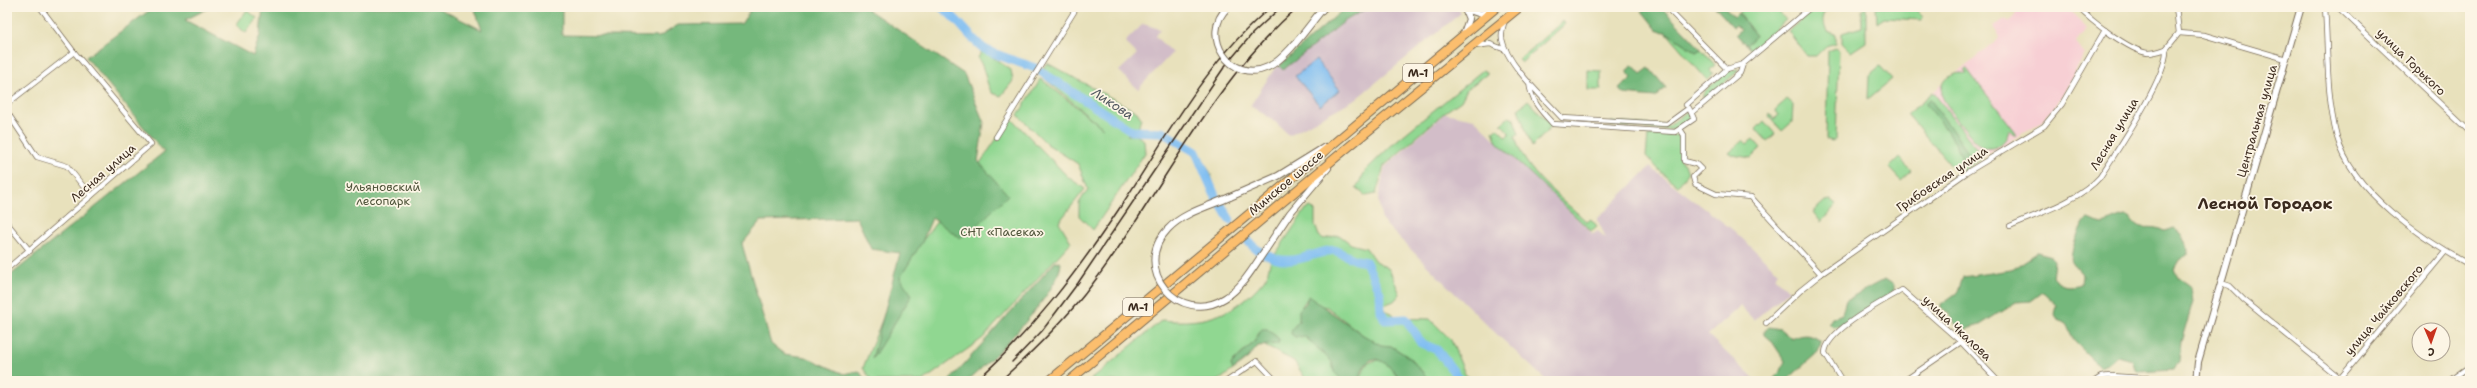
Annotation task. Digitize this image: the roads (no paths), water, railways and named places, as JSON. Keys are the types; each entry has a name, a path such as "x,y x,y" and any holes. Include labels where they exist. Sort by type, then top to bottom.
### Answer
{"highway":[{"name":"Минское шоссе","path":"1049,381 1496,7"},
{"name":"Минское шоссе","path":"1069,381 1249,229 1520,7"}],"street":[{"name":"Лесная улица","path":"7,269 30,251 151,144 74,52 40,7"},
{"path":"996,137 1077,7"},
{"path":"1228,7 1221,16 1217,26 1218,48 1232,64 1252,71 1273,64 1323,9"},
{"path":"1465,8 1481,14 1496,7"},
{"path":"1666,7 1727,69"},
{"path":"1505,20 1502,36 1506,50 1529,82 1562,118 1667,124 1688,106 1700,92 1727,69 1743,64 1811,7"},
{"path":"2078,7 2090,20 2142,51 2158,52 2166,49"},
{"path":"2176,7 2179,33 2204,35 2286,60"},
{"name":"Центральная улица","path":"2196,381 2198,362 2301,7"},
{"path":"2325,7 2331,102 2334,125 2341,148 2349,162 2377,197 2411,228 2445,252 2468,264 2470,255"},
{"name":"улица Горького","path":"2338,7 2470,132"},
{"path":"1462,36 1469,21 1465,8"},
{"name":"Грибовская улица","path":"1766,323 1821,274 1966,173 2044,126 2062,104 2105,30"},
{"name":"Лесная улица","path":"2010,226 2066,201 2093,185 2146,100 2167,56 2166,49 2179,33"},
{"path":"1473,46 1490,44 1506,50"},
{"path":"7,104 74,52"},
{"path":"1692,113 1740,73 1743,64"},
{"path":"1529,82 1530,93 1534,103 1553,124 1675,132 1694,119 1688,106"},
{"path":"7,112 37,157 67,166 92,196"},
{"path":"1680,129 1684,135 1684,161 1696,164 1701,169 1693,177 1695,184 1716,194 1750,196 1821,274"},
{"path":"1340,138 1278,176 1190,214 1165,232 1157,247 1154,261 1157,277 1163,287 1171,297 1184,303 1200,306 1213,304 1238,287 1310,187 1346,149"},
{"path":"7,223 30,251"},
{"name":"улица Чайковского","path":"2339,380 2445,252"},
{"path":"2221,283 2230,286 2244,300 2339,380"},
{"name":"улица Чкалова","path":"1842,381 1827,358 1826,346 1829,340 1858,317 1902,290 1961,342 1998,381"},
{"path":"1904,381 1961,342"},
{"path":"1227,381 1257,361 1276,381"},
{"path":"2449,381 2470,366"},
{"path":"2095,381 2101,377 2110,376 2191,381"}],"water":[{"path":"1316,60 1340,90 1320,106 1295,76"}],"waterway":[{"name":"Ликова","path":"941,7 947,11 983,48 1035,68"},
{"name":"Ликова","path":"1040,71 1132,131 1162,132 1196,152 1216,198"},
{"name":"Ликова","path":"1221,205 1230,220"},
{"name":"Ликова","path":"1248,241 1260,252 1283,260 1300,259 1334,250 1356,260 1366,262 1380,293 1381,311 1385,320 1406,319 1421,343 1437,350 1461,381"}],"railway":[{"path":"976,381 1016,342 1053,300 1119,209 1206,76 1248,28 1271,7"},
{"path":"1012,362 1042,331 1078,283 1225,66 1253,33 1281,7"},
{"path":"1000,381 1044,340 1084,295 1136,222 1210,108 1237,72 1266,38 1298,7"}],"district":[{"name":"Лесной Городок","path":"2265,203"}],"park label":[{"name":"Ульяновский лесопарк","path":"383,194"},
{"name":"СНТ «Пасека»","path":"1002,232"}]}
